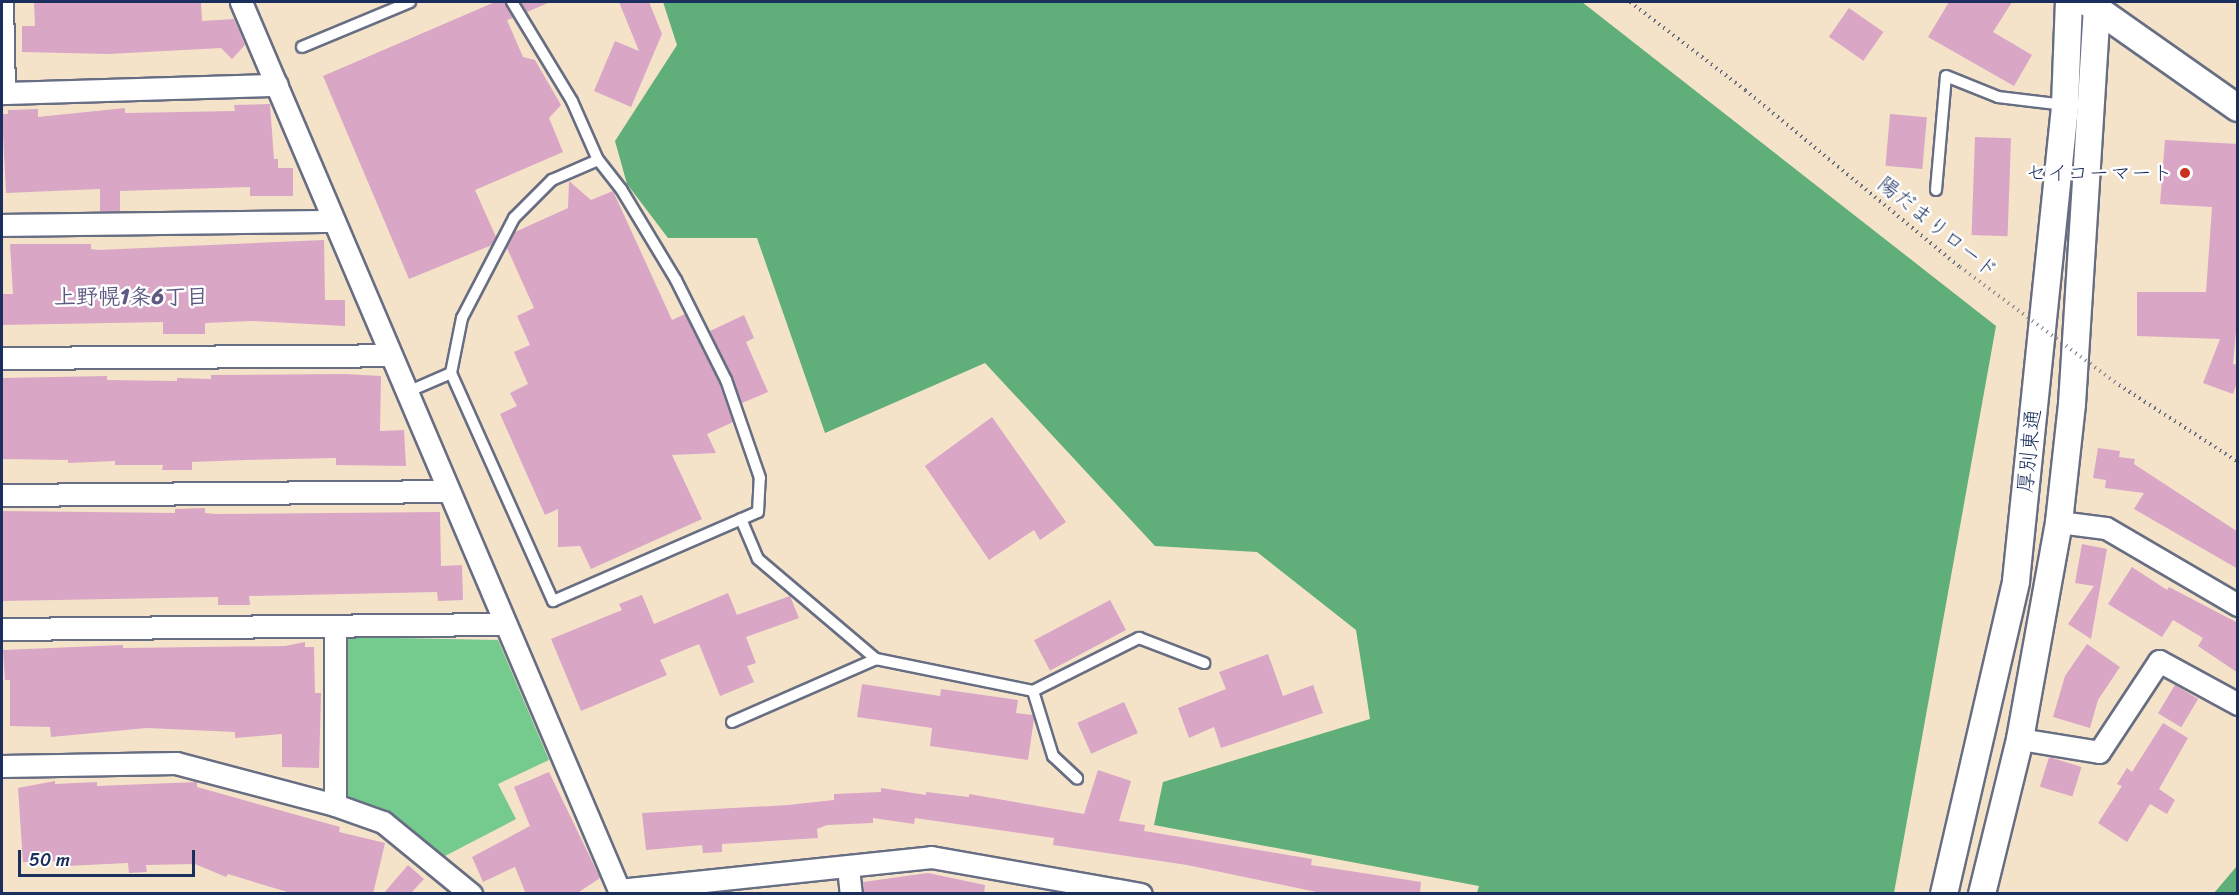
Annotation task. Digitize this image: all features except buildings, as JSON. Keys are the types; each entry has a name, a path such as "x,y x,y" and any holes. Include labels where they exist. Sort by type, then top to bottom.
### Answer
{"street":[{"path":"2,2 3,93 277,85"},
{"path":"241,2 405,393 619,890 931,857 1141,894"},
{"name":"厚別東通","path":"1944,894 2016,581 2065,105 2069,2"},
{"path":"2094,3 2238,108"},
{"name":"厚別東通","path":"1982,894 2020,739 2059,522 2073,392 2094,3"},
{"path":"2,225 333,221"},
{"path":"2,358 389,355"},
{"path":"2,495 448,491"},
{"path":"2059,522 2106,528 2238,605"},
{"path":"2,629 504,624"},
{"path":"335,626 335,805"},
{"path":"2020,739 2098,752 2159,661 2238,704"},
{"path":"2,766 176,763 335,805 384,822 471,894"},
{"path":"848,867 851,894"}],"lane":[{"path":"302,47 410,2"},
{"path":"512,2 572,101 598,160 621,189 676,280 726,380 760,478 758,512 554,601 451,373 462,318 514,218 552,180 598,160"},
{"path":"1935,190 1946,76 1998,97 2065,105"},
{"path":"405,393 451,373"},
{"path":"741,519 758,559 876,659 1033,691 1139,638 1204,663"},
{"path":"732,722 876,659"},
{"path":"1033,691 1053,756 1077,778"}],"path":[{"name":"陽だまりロード","path":"1630,2 1737,84 1960,267 2119,385 2238,462"}],"green space":[{"path":"663,2 1582,2 1996,326 1894,893 1477,893 1479,886 1154,825 1163,782 1370,719 1356,630 1257,552 1155,546 985,363 825,433 757,238 668,238 627,184 615,141 677,45"},
{"path":"347,637 498,640 549,760 498,784 516,819 445,856 392,816 347,801"},
{"path":"2237,866 2237,893 2214,893"}],"place":[{"name":"セイコーマート","path":"2185,173"}],"district":[{"name":"上野幌1条6丁目","path":"131,297"}]}
